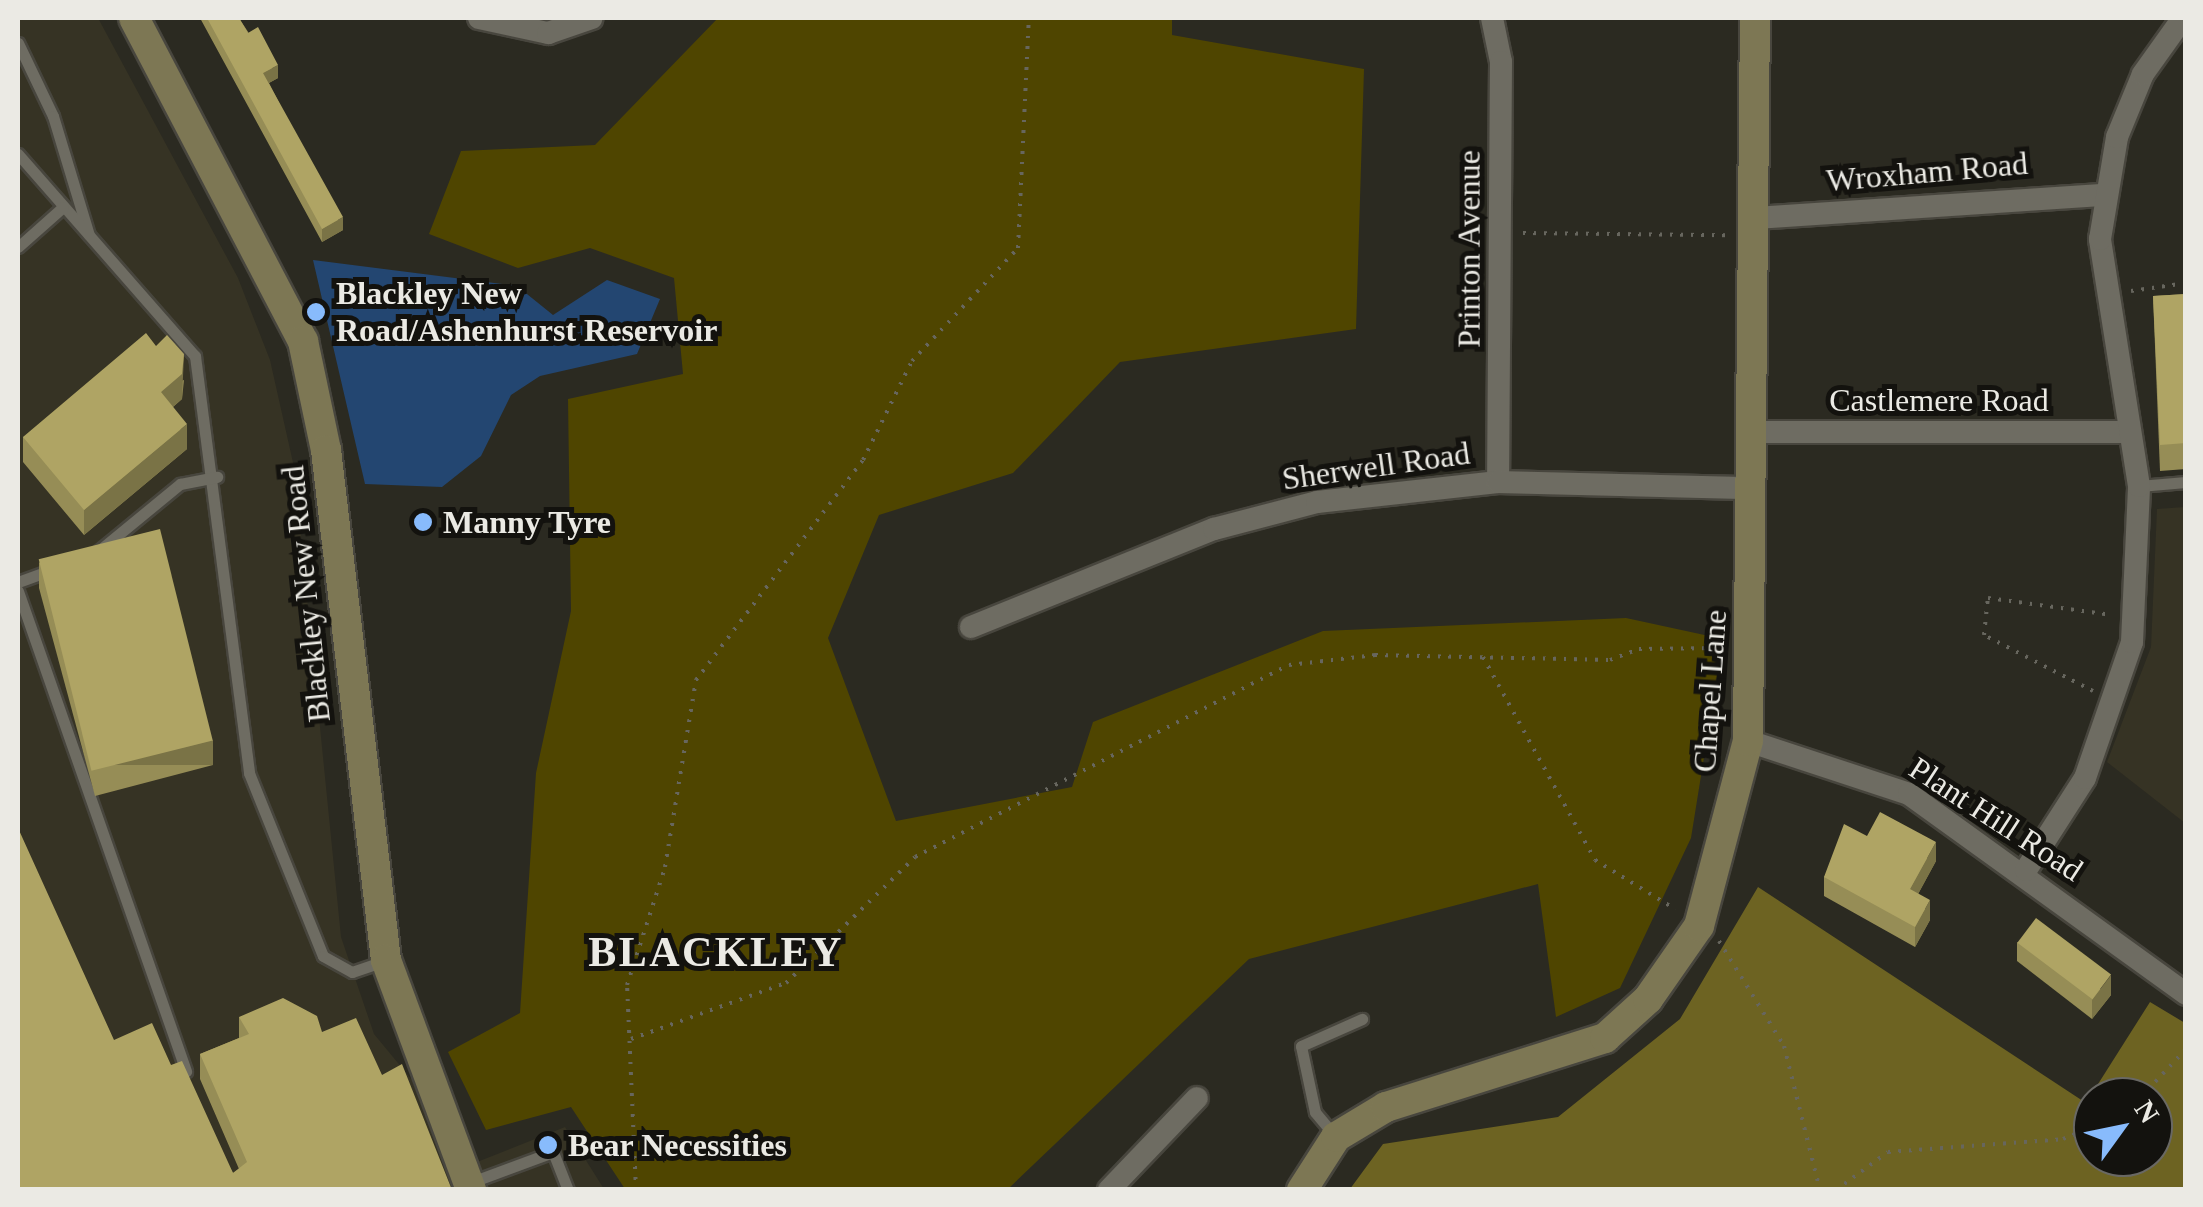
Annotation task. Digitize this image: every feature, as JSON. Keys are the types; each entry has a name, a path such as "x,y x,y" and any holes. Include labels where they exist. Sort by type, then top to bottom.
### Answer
{"street":[{"name":"Blackley New Road","path":"134,18 283,293 317,393 386,960 470,1186"},
{"path":"479,18 548,33 592,18"},
{"name":"Printon Avenue","path":"1492,18 1503,232 1498,482"},
{"name":"Chapel Lane","path":"1302,1190 1336,1137 1386,1107 1595,1044 1648,1000 1698,926 1748,741 1755,18"},
{"path":"2026,870 2085,778 2116,702 2136,618 2139,486 2102,296 2106,195 2143,74 2183,18"},
{"name":"Wroxham Road","path":"1754,227 2106,195"},
{"name":"Castlemere Road","path":"1751,432 2127,432"},
{"name":"Sherwell Road","path":"970,627 1214,529 1316,502 1498,482 1752,488"},
{"name":"Plant Hill Road","path":"1748,741 1909,794 2026,870 2186,994"},
{"path":"1109,1190 1196,1098"}],"lane":[{"path":"18,43 52,116 89,236"},
{"path":"18,154 195,356 216,477 249,773 323,956 352,972 386,960"},
{"path":"18,247 63,207"},
{"path":"79,560 180,484 216,477"},
{"path":"2139,486 2186,482"},
{"path":"18,582 64,565"},
{"path":"18,590 192,1084"},
{"path":"1336,1137 1315,1112 1301,1046 1362,1019"},
{"path":"470,1186 553,1152 568,1190"}],"path":[{"path":"636,1190 627,986 665,867 696,680 863,460 912,361 1018,248 1029,18"},
{"path":"1503,232 1754,227"},
{"path":"2102,296 2186,283"},
{"path":"2116,702 1984,634 1988,598 2136,618"},
{"path":"630,1040 786,983 915,857 1289,665 1751,650"},
{"path":"1483,658 1595,860 1728,948 1784,1046 1820,1190"},
{"path":"2160,1077 2186,1049"},
{"path":"1836,1190 1888,1152 2063,1140 2073,1135"}],"shaded area":[{"path":"18,18 98,18 238,278 270,360 294,467 341,937 374,1034 412,1080 453,1189 18,1189"},
{"path":"718,18 1172,18 1172,35 1364,69 1356,329 1120,362 1013,473 879,515 828,638 896,821 1072,787 1093,722 1323,631 1626,618 1723,639 1691,838 1620,988 1556,1017 1538,884 1249,959 1008,1189 625,1189 571,1107 486,1130 448,1052 520,1013 536,773 571,611 568,399 683,374 674,278 590,248 518,268 429,234 461,151 595,145"},
{"path":"2186,507 2185,823 2107,762 2151,647 2157,509"},
{"path":"1758,887 2073,1094 2073,1177 2173,1177 2173,1077 2102,1077 2150,1002 2185,1023 2185,1189 1350,1189 1383,1144 1558,1117 1680,1019"},
{"name":"Bear Necessities","path":"565,1127 604,1189 488,1189 477,1162"}],"water":[{"path":"313,260 517,286 553,315 607,280 660,299 637,354 540,376 511,395 481,456 442,487 365,484"}],"building":[{"path":"207,18 239,18 248,33 258,27 278,65 263,73 343,217 322,229"},
{"path":"2186,294 2186,443 2160,445 2153,296"},
{"path":"146,333 156,346 167,335 184,354 182,374 161,392 187,424 84,510 23,437"},
{"path":"160,529 213,741 91,771 39,559"},
{"path":"1880,812 1936,842 1910,889 1930,900 1915,927 1824,877 1844,824 1867,836"},
{"path":"18,828 114,1040 152,1023 171,1065 182,1061 233,1173 247,1162 200,1054 249,1034 239,1017 283,998 317,1016 322,1032 356,1018 382,1075 402,1064 452,1190 18,1190"},
{"path":"2036,918 2111,975 2092,999 2017,943"}],"place":[{"name":"Blackley New Road/Ashenhurst Reservoir","path":"316,312"},
{"name":"Manny Tyre","path":"423,522"},
{"name":"Bear Necessities","path":"548,1145"}],"district":[{"name":"BLACKLEY","path":"716,952"}]}
